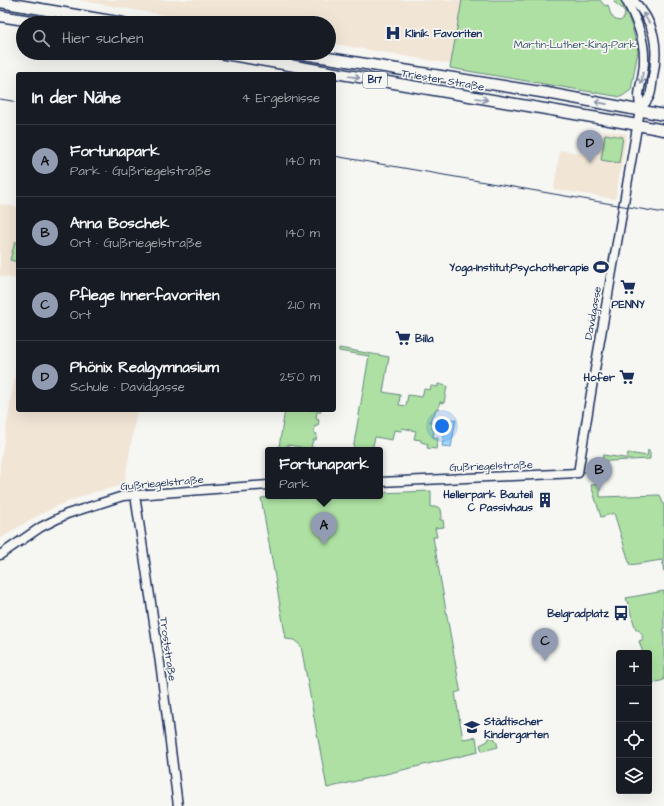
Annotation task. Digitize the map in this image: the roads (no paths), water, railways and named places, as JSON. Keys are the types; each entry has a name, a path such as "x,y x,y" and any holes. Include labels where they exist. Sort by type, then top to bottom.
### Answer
{"main road":[{"path":"0,2 82,16"},
{"path":"0,16 16,19"},
{"name":"Triester Straße","path":"336,59 547,93 664,115"},
{"name":"Triester Straße","path":"260,60 329,72"},
{"name":"Triester Straße","path":"336,73 664,130"}],"street":[{"path":"626,0 641,36 644,49 644,63 639,94 640,110"},
{"path":"633,0 639,6 650,23 656,41 656,62 650,96 640,110"},
{"name":"Davidgasse","path":"578,473 592,381 640,110"},
{"name":"Gußriegelstraße","path":"383,482 578,473"},
{"name":"Gußriegelstraße","path":"0,555 41,527 67,514 123,496 265,485"},
{"name":"Troststraße","path":"135,496 161,670 178,806"}],"water":[{"path":"447,418 456,420 451,447 442,446"}],"tram line":[{"path":"0,99 16,102"},
{"path":"336,156 664,213"}],"place":[{"name":"Klinik Favoriten","path":"393,33"},
{"name":"Phönix Realgymnasium","path":"590,163"},
{"name":"Yoga-Institut;Psychotherapie","path":"601,267"},
{"name":"PENNY","path":"628,287"},
{"name":"Billa","path":"403,338"},
{"name":"Hofer","path":"627,377"},
{"name":"Anna Boschek","path":"599,490"},
{"name":"Hellerpark Bauteil C Passivhaus","path":"545,500"},
{"name":"Fortunapark","path":"324,545"},
{"name":"Belgradplatz","path":"621,613"},
{"name":"Pflege Innerfavoriten","path":"545,661"},
{"name":"Städtischer Kindergarten","path":"472,727"}],"park label":[{"name":"Martin-Luther-King-Park","path":"575,44"}]}
